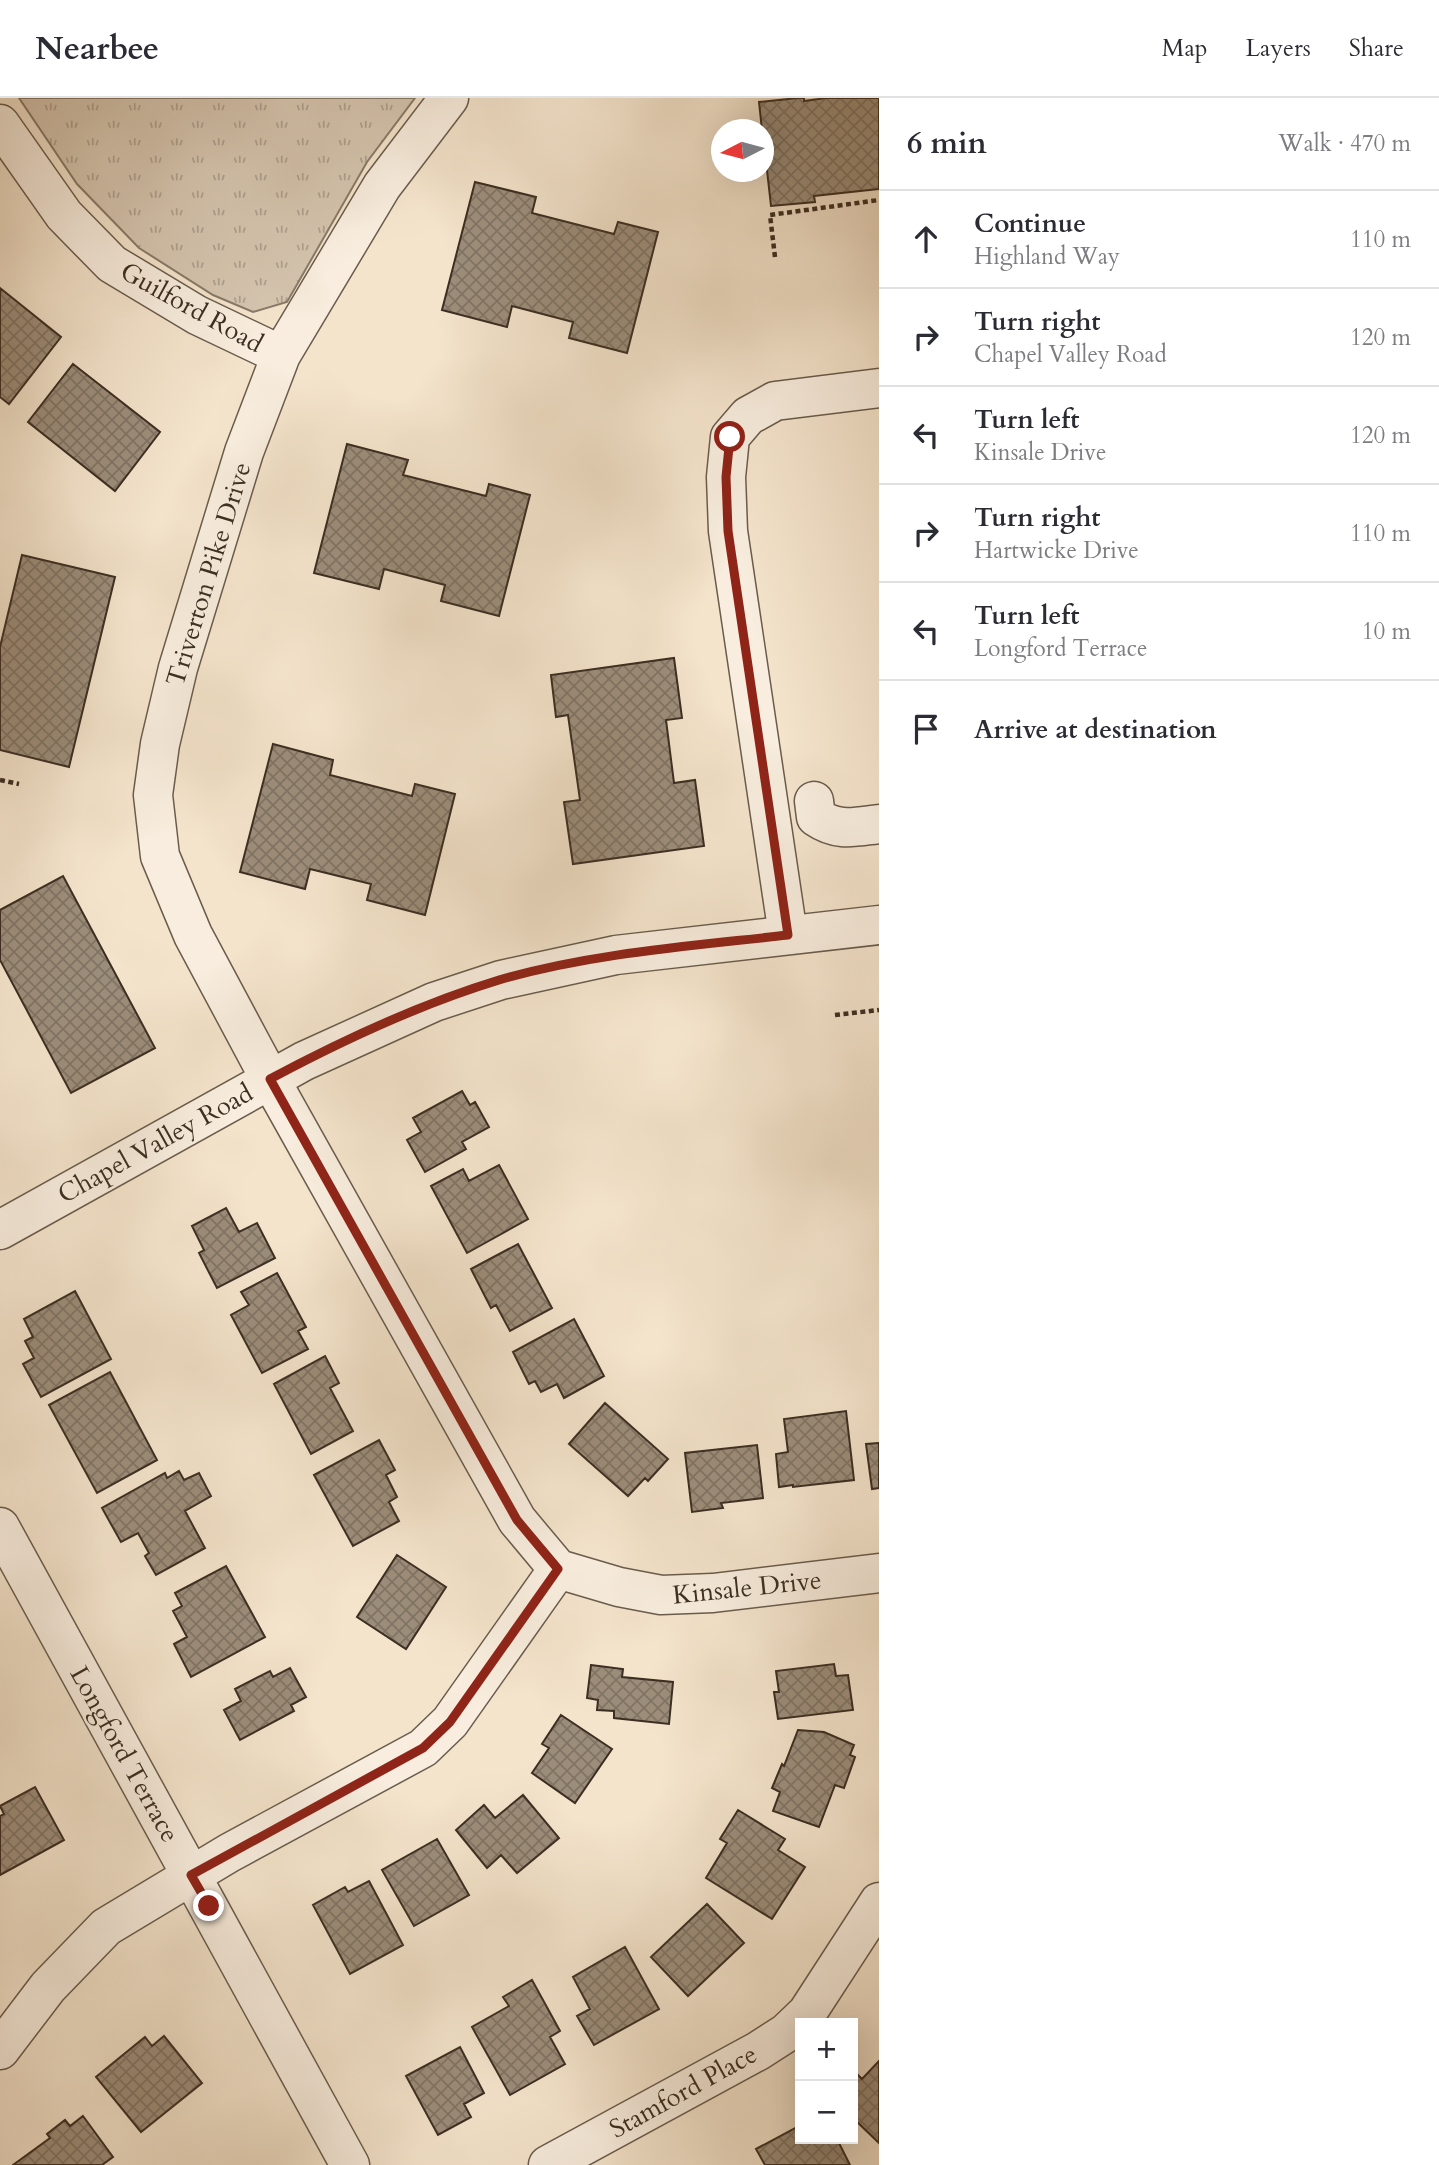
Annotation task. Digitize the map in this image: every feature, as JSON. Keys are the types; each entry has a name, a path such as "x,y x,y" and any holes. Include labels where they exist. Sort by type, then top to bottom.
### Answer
{"street":[{"name":"Triverton Pike Drive","path":"270,1079 193,935 160,856 153,795 160,744 178,668 244,452 281,355 382,186 449,98"},
{"name":"Guilford Road","path":"2,131 64,215 112,264 197,316 281,355"},
{"path":"788,935 728,531 726,477 730,437 748,416 775,401 879,388"},
{"path":"814,801 816,817 828,825 844,828 879,824"},
{"name":"Chapel Valley Road","path":"0,1230 270,1079 314,1056 434,1002 501,980 616,955 879,925"},
{"path":"0,2050 48,1987 106,1927 191,1875 423,1748 450,1722 558,1569 517,1520 270,1079"},
{"name":"Longford Terrace","path":"0,1527 350,2165"},
{"name":"Kinsale Drive","path":"558,1569 619,1587 660,1595 713,1593 879,1573"},
{"name":"Stamford Place","path":"548,2165 758,2051 786,2033 807,2013 879,1902"}],"path":[{"path":"775,257 770,215 879,200"},
{"path":"0,780 19,784"},
{"path":"835,1015 879,1010"}],"green space":[{"path":"19,98 415,98 367,162 287,302 253,312 213,295 139,248 77,184"}],"building":[{"path":"798,98 804,98 804,101 826,98 879,98 879,189 814,196 815,202 771,206 768,182 774,182 774,119 761,119 759,102"},
{"path":"475,182 536,197 532,213 614,234 618,222 658,232 627,353 569,338 573,322 512,306 507,327 442,310"},
{"path":"0,288 61,337 9,404 0,397"},
{"path":"73,364 160,432 115,491 28,422"},
{"path":"347,444 408,460 403,475 486,496 489,484 530,495 499,616 441,601 445,585 384,569 379,589 314,573"},
{"path":"22,555 115,577 69,767 0,750 0,647"},
{"path":"674,658 682,718 666,720 674,783 695,780 704,846 573,864 564,802 580,800 568,715 556,717 551,675"},
{"path":"273,744 333,760 330,775 412,796 415,784 455,794 425,915 367,900 371,884 310,869 305,889 240,872"},
{"path":"63,876 155,1048 71,1093 0,960 0,910"},
{"path":"462,1091 470,1105 475,1102 489,1127 462,1142 466,1149 425,1172 407,1140 421,1132 413,1118"},
{"path":"499,1165 528,1219 467,1253 431,1186 463,1169 469,1181"},
{"path":"226,1208 239,1232 257,1223 275,1258 217,1288 199,1253 204,1250 192,1226"},
{"path":"518,1244 552,1308 510,1331 496,1305 491,1308 471,1269"},
{"path":"277,1273 306,1327 298,1331 308,1349 262,1373 231,1315 249,1305 241,1292"},
{"path":"75,1291 111,1359 41,1397 23,1364 34,1358 25,1341 33,1337 24,1319"},
{"path":"574,1319 604,1376 564,1398 557,1384 541,1392 535,1381 529,1384 513,1352"},
{"path":"325,1356 339,1383 330,1388 353,1431 311,1454 274,1384"},
{"path":"110,1372 157,1460 97,1493 49,1405"},
{"path":"605,1403 668,1459 648,1481 645,1478 628,1496 569,1444"},
{"path":"846,1411 854,1480 779,1487 776,1454 788,1452 784,1419"},
{"path":"379,1440 395,1470 386,1475 397,1497 389,1502 399,1521 353,1546 314,1475"},
{"path":"879,1443 879,1488 872,1489 866,1444"},
{"path":"757,1445 763,1498 721,1503 723,1508 692,1512 685,1453"},
{"path":"179,1471 184,1480 199,1473 211,1496 185,1511 205,1548 156,1575 145,1556 149,1553 138,1533 121,1542 102,1508 165,1473 167,1478"},
{"path":"397,1555 446,1587 406,1649 357,1617"},
{"path":"226,1566 265,1637 191,1677 174,1644 187,1637 173,1611 182,1606 175,1593"},
{"path":"834,1664 836,1676 848,1675 853,1710 778,1719 774,1692 779,1692 776,1671"},
{"path":"591,1665 623,1669 622,1677 673,1682 669,1724 614,1718 614,1711 597,1710 598,1700 587,1698"},
{"path":"290,1668 306,1697 291,1705 294,1711 240,1740 224,1710 241,1701 235,1689 270,1671 273,1677"},
{"path":"561,1715 612,1749 575,1803 532,1773 549,1748 542,1744"},
{"path":"798,1730 824,1732 854,1745 850,1755 855,1757 844,1788 835,1785 819,1827 773,1811 780,1792 772,1788"},
{"path":"35,1787 64,1840 0,1875 0,1816 4,1814 0,1806"},
{"path":"523,1795 559,1838 517,1873 501,1855 487,1868 456,1830 484,1805 495,1818"},
{"path":"738,1810 785,1839 778,1850 805,1867 772,1919 706,1878 727,1843 720,1839"},
{"path":"437,1839 469,1895 414,1926 382,1870"},
{"path":"369,1881 403,1945 350,1974 313,1905 345,1887 348,1892"},
{"path":"707,1904 744,1943 688,1996 651,1957"},
{"path":"625,1947 659,2009 594,2045 577,2016 590,2009 573,1977"},
{"path":"532,1980 560,2031 550,2037 565,2064 510,2095 472,2027 509,2006 503,1997"},
{"path":"164,2036 202,2083 141,2132 96,2077 145,2037 152,2046"},
{"path":"460,2047 484,2093 464,2104 471,2117 438,2135 406,2076"},
{"path":"879,2061 879,2143 858,2123 858,2075 862,2079"},
{"path":"83,2116 113,2157 102,2165 13,2165 50,2138 47,2134 65,2120 70,2126"},
{"path":"795,2128 795,2144 840,2144 850,2165 765,2165 756,2149"}],"route":[{"path":"209,1906 191,1875 423,1748 450,1722 558,1569 517,1520 270,1079 434,1002 501,980 616,955 788,935 728,531 726,477 730,437"}]}
